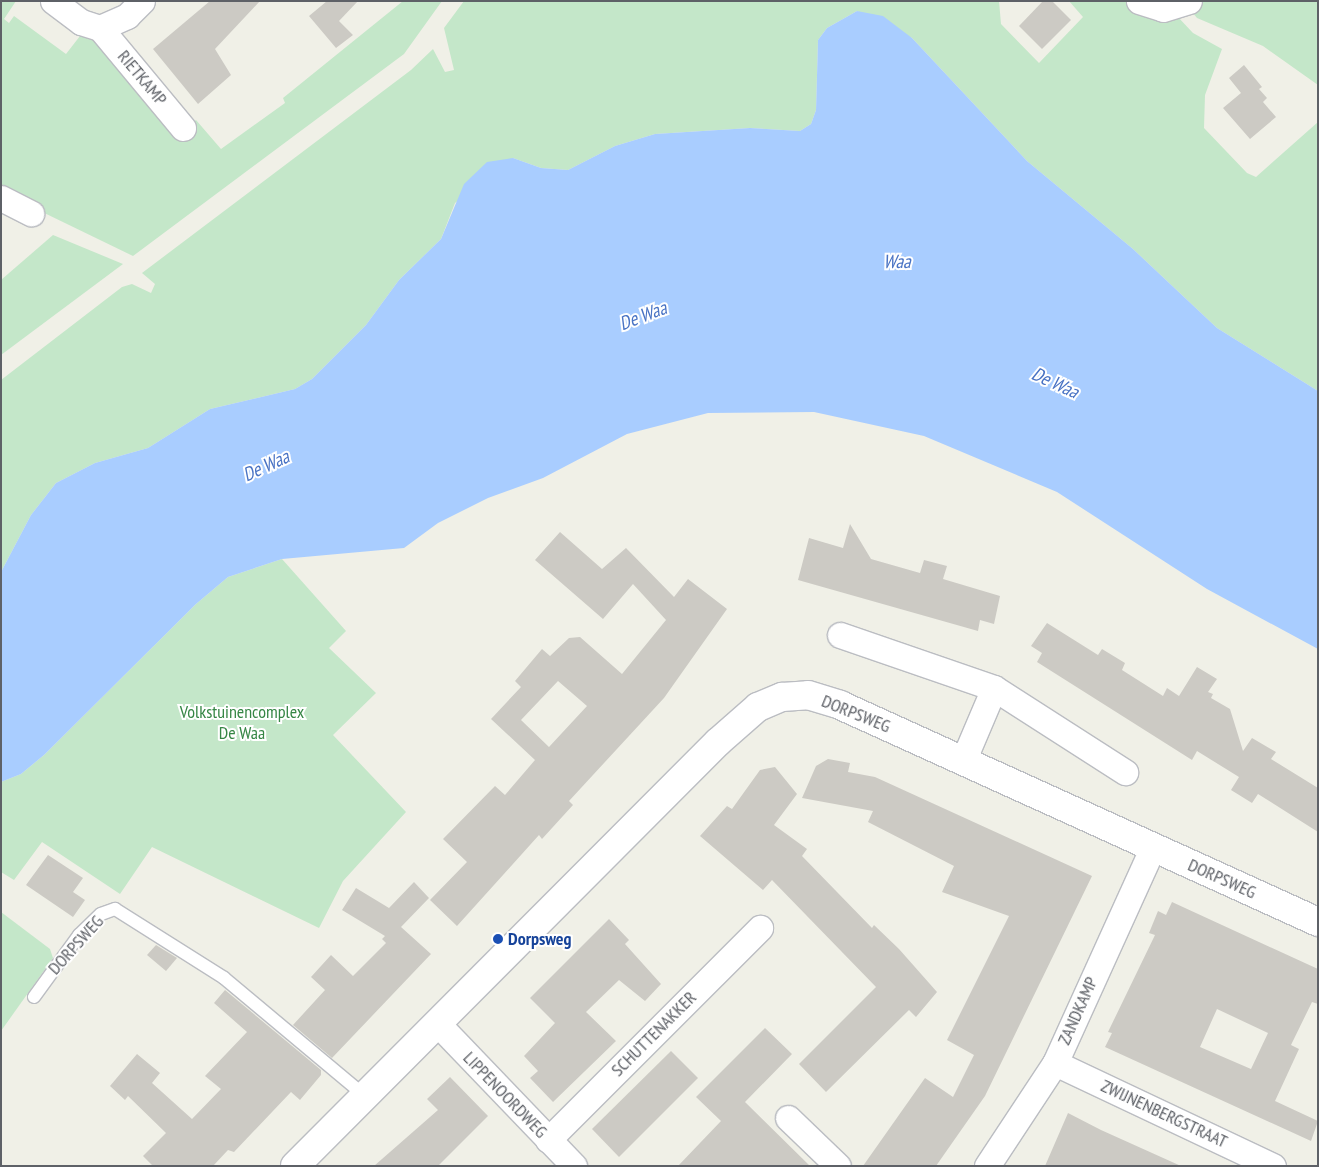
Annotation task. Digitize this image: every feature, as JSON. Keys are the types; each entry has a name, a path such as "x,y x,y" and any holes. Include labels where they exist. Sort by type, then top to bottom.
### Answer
{"street":[{"name":"RIETKAMP","path":"53,1 81,22 100,28 183,128"},
{"path":"100,28 127,16 142,1"},
{"path":"1139,1 1163,8 1189,1"},
{"path":"1,198 31,213"},
{"path":"840,635 994,688 1125,772"},
{"path":"963,761 994,688"},
{"name":"DORPSWEG","path":"295,1166 718,742 764,704 794,695 824,699 1318,922"},
{"name":"ZANDKAMP","path":"987,1166 1055,1063 1153,847"},
{"name":"SCHUTTENAKKER","path":"548,1140 760,928"},
{"name":"LIPPENOORDWEG","path":"437,1023 574,1166"},
{"name":"ZWIJNENBERGSTRAAT","path":"1055,1063 1273,1166"},
{"path":"788,1118 838,1166"}],"lane":[{"name":"DORPSWEG","path":"34,997 79,935 101,914 115,909 224,978 364,1096"}],"green space":[{"path":"1,1 16,1 4,19 9,23 14,16 66,54 80,36 95,41 179,134 196,120 221,149 285,103 283,98 403,1 442,1 404,54 133,256 1,192"},
{"path":"464,1 999,1 1001,24 1039,63 1083,17 1069,1 1126,1 1177,16 1193,33 1222,49 1205,95 1204,128 1247,173 1256,177 1318,122 1318,391 1217,328 1133,249 1027,161 912,38 857,11 827,28 818,40 816,110 811,124 800,131 750,128 655,134 615,146 568,170 541,168 513,158 455,203 441,239 399,280 366,325 312,379 295,389 210,409 148,448 95,463 56,483 31,515 1,572 1,380 122,287 132,284 151,293 155,284 142,273 411,70 433,49 445,72 454,70 444,28"},
{"path":"1201,1 1318,1 1318,85 1263,46 1197,18 1192,12"},
{"path":"53,235 123,264 1,355 1,280"},
{"name":"Volkstuinencomplex De Waa","path":"282,559 346,631 329,648 376,693 333,735 406,812 343,881 319,928 152,847 120,894 42,842 14,880 1,872 1,782 21,774 44,755 196,604 228,577"},
{"path":"1,912 50,949 53,958 1,1031"}],"water":[{"name":"Waa","path":"857,11 883,16 912,38 1027,161 1133,249 1217,328 1318,391 1318,649 1207,589 1057,492 924,436 814,412 708,413 627,434 543,478 488,498 438,523 404,548 282,559 228,577 196,604 44,755 21,774 1,782 1,572 31,515 56,483 95,463 148,448 210,409 295,389 312,379 366,325 399,280 441,239 464,184 487,162 513,158 541,168 568,170 615,146 655,134 750,128 800,131 811,124 816,110 818,40 827,28"}],"building":[{"path":"210,1 260,1 215,49 231,75 198,104 153,49"},
{"path":"327,1 358,1 339,21 353,35 336,48 309,16"},
{"path":"1043,1 1052,1 1071,20 1042,49 1019,26"},
{"path":"1244,65 1262,87 1259,89 1267,98 1263,102 1276,117 1250,139 1223,108 1241,93 1229,78"},
{"path":"850,524 871,559 920,573 924,560 947,566 943,579 1000,596 994,624 980,620 978,631 798,580 809,538 843,548"},
{"path":"560,532 602,569 626,548 674,597 688,579 727,609 664,698 569,801 573,805 542,839 539,835 457,926 430,900 467,862 443,839 495,786 505,795 535,760 491,719 521,687 515,681 542,649 550,656 569,638 580,637 622,674 666,620 633,584 603,619 535,560","holes":["558,681 587,706 549,747 521,720"]},
{"path":"1047,623 1098,655 1102,649 1125,663 1122,670 1163,696 1167,688 1179,696 1197,667 1217,679 1208,692 1213,694 1211,698 1230,709 1243,751 1252,738 1276,752 1271,759 1318,788 1318,832 1258,794 1252,803 1231,790 1239,777 1197,751 1192,760 1037,662 1042,653 1031,646"},
{"path":"828,759 850,763 848,772 875,777 1092,876 985,1096 936,1166 863,1166 925,1078 953,1097 974,1055 947,1040 1009,916 942,892 954,866 868,822 873,811 802,798 816,766"},
{"path":"775,767 797,794 774,825 807,849 802,856 872,928 874,925 899,949 937,992 916,1017 909,1010 826,1092 799,1064 876,987 772,880 763,890 700,836 727,806 732,809 760,770"},
{"path":"48,855 83,878 73,892 85,900 73,917 26,885"},
{"path":"414,882 429,898 401,927 431,954 332,1058 293,1025 325,990 311,977 331,955 353,976 386,943 382,939 385,936 342,910 356,888 389,908"},
{"path":"1172,902 1318,969 1318,1004 1312,1002 1291,1045 1299,1049 1275,1101 1318,1121 1311,1141 1105,1047 1112,1033 1108,1032 1155,935 1149,933 1158,911 1166,915","holes":["1217,1009 1268,1033 1251,1069 1200,1047"]},
{"path":"609,919 629,940 625,944 661,984 645,1001 619,980 586,1012 616,1041 553,1102 530,1078 538,1071 524,1056 555,1023 530,998"},
{"path":"156,945 177,958 166,971 147,955"},
{"path":"225,990 321,1070 321,1075 300,1100 291,1092 234,1152 228,1150 213,1166 153,1166 143,1156 166,1133 128,1096 125,1100 110,1086 137,1054 160,1073 152,1083 192,1119 221,1089 205,1076 247,1032 214,1003"},
{"path":"765,1028 792,1054 745,1102 810,1166 678,1166 721,1121 696,1097"},
{"path":"671,1051 698,1078 619,1157 592,1129"},
{"path":"450,1077 488,1116 438,1166 374,1166 438,1110 427,1099"},
{"path":"1068,1113 1101,1130 1181,1166 1045,1166"}],"place":[{"name":"Dorpsweg","path":"498,939"}],"water label":[{"name":"De Waa","path":"643,316"},
{"name":"De Waa","path":"1055,383"},
{"name":"De Waa","path":"266,466"}]}
